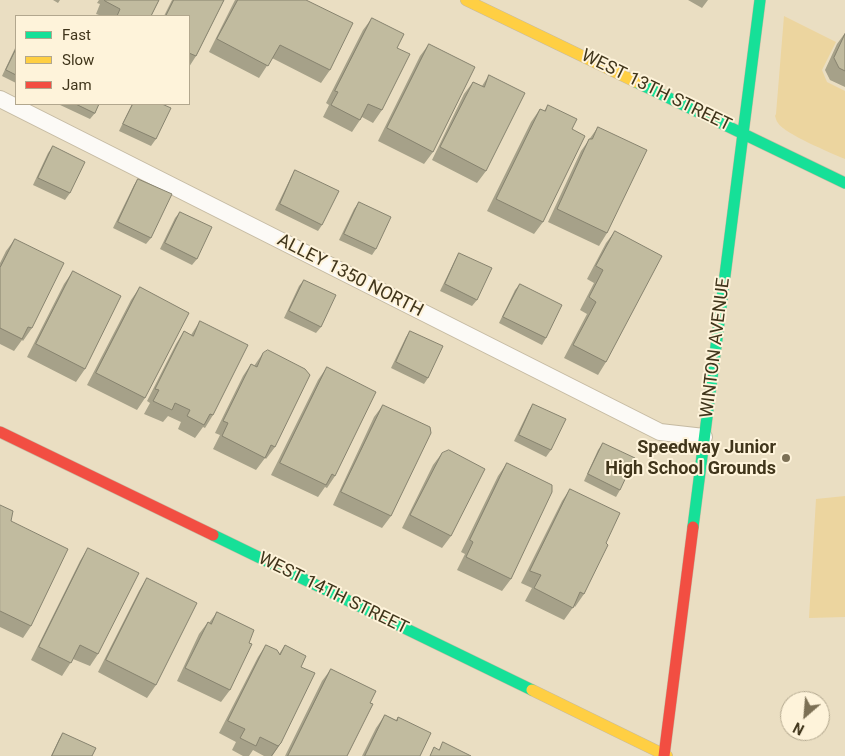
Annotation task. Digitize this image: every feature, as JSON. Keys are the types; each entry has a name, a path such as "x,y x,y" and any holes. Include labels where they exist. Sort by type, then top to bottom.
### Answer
{"street":[{"name":"WEST 13TH STREET","path":"466,0 845,183"},
{"name":"WINTON AVENUE","path":"665,756 760,0"},
{"name":"WEST 14TH STREET","path":"0,432 665,756"}],"lane":[{"name":"ALLEY 1350 NORTH","path":"0,99 660,432 704,437"}],"shaded area":[{"path":"784,16 836,42 822,70 827,82 845,91 845,159 799,138 782,127 776,120"},
{"path":"845,496 845,617 809,618 816,499"}],"building":[{"path":"159,0 152,15 117,15 120,9 105,1"},
{"path":"174,0 224,0 196,56 190,53 190,15 166,15"},
{"path":"238,0 306,0 353,23 330,70 280,45 268,66 217,39"},
{"path":"372,18 404,34 397,48 410,54 382,110 368,104 360,120 331,105 338,92 335,91"},
{"path":"845,34 845,71 839,68 834,58"},
{"path":"429,44 475,67 433,152 387,128"},
{"path":"15,51 15,74 6,70"},
{"path":"489,75 525,93 486,171 440,147 473,82 484,87"},
{"path":"78,105 99,105 95,113"},
{"path":"132,105 164,105 171,108 156,139 123,124"},
{"path":"548,105 577,119 572,129 585,136 543,222 496,199 540,109 545,111"},
{"path":"598,127 647,150 607,233 557,209 589,139 592,139"},
{"path":"53,146 85,162 70,193 38,178"},
{"path":"295,170 339,191 322,225 280,204"},
{"path":"138,179 172,194 151,238 118,222"},
{"path":"359,202 391,217 376,249 344,234"},
{"path":"180,212 212,227 197,259 165,243"},
{"path":"615,231 662,256 606,362 573,345 596,302 589,297 603,270 596,266"},
{"path":"15,239 64,263 32,328 28,327 22,339 0,328 0,268"},
{"path":"459,253 492,268 477,300 445,284"},
{"path":"73,271 121,296 85,369 36,344"},
{"path":"304,280 336,295 321,327 289,311"},
{"path":"520,284 562,305 546,338 503,317"},
{"path":"140,287 189,313 145,398 96,373"},
{"path":"200,321 248,345 213,415 210,414 204,425 187,416 190,410 175,403 172,410 153,401 159,390 155,389 184,331 193,336"},
{"path":"410,331 443,346 428,378 396,362"},
{"path":"268,350 305,369 310,375 275,447 271,445 265,458 222,436 228,423 223,421 251,364 257,367 263,353"},
{"path":"327,367 376,392 335,476 332,474 326,485 280,463"},
{"path":"533,404 566,419 551,450 519,435"},
{"path":"383,405 430,427 431,433 391,516 341,492"},
{"path":"603,443 635,458 620,490 588,474"},
{"path":"449,450 485,469 451,536 410,515 442,453"},
{"path":"507,463 552,485 552,492 511,579 466,557 473,542 470,540"},
{"path":"570,489 620,513 606,543 608,545 584,594 580,592 573,608 534,588 541,575 530,571"},
{"path":"0,505 13,511 11,521 68,549 31,626 0,611"},
{"path":"88,548 139,573 98,654 80,645 71,663 39,647"},
{"path":"147,578 197,603 156,685 106,660"},
{"path":"217,612 254,630 249,643 252,644 230,690 185,668 208,622 211,624"},
{"path":"266,645 277,650 280,655 285,645 306,656 301,667 315,673 278,746 260,737 256,746 240,738 245,729 228,721"},
{"path":"331,669 376,691 370,703 373,704 347,756 288,756"},
{"path":"385,715 397,721 398,717 431,733 420,756 365,756"},
{"path":"63,733 96,748 92,756 52,756"},
{"path":"443,742 471,756 430,756 434,747 439,750"}],"traffic: fast":[{"path":"693,527 760,0"},
{"path":"636,82 845,183"},
{"path":"213,535 532,690"}],"traffic: slow":[{"path":"466,0 636,82"},
{"path":"532,690 667,756"}],"traffic: jam":[{"path":"0,432 213,535"},
{"path":"664,756 693,527"}],"place":[{"name":"Speedway Junior High School Grounds","path":"786,458"}]}
